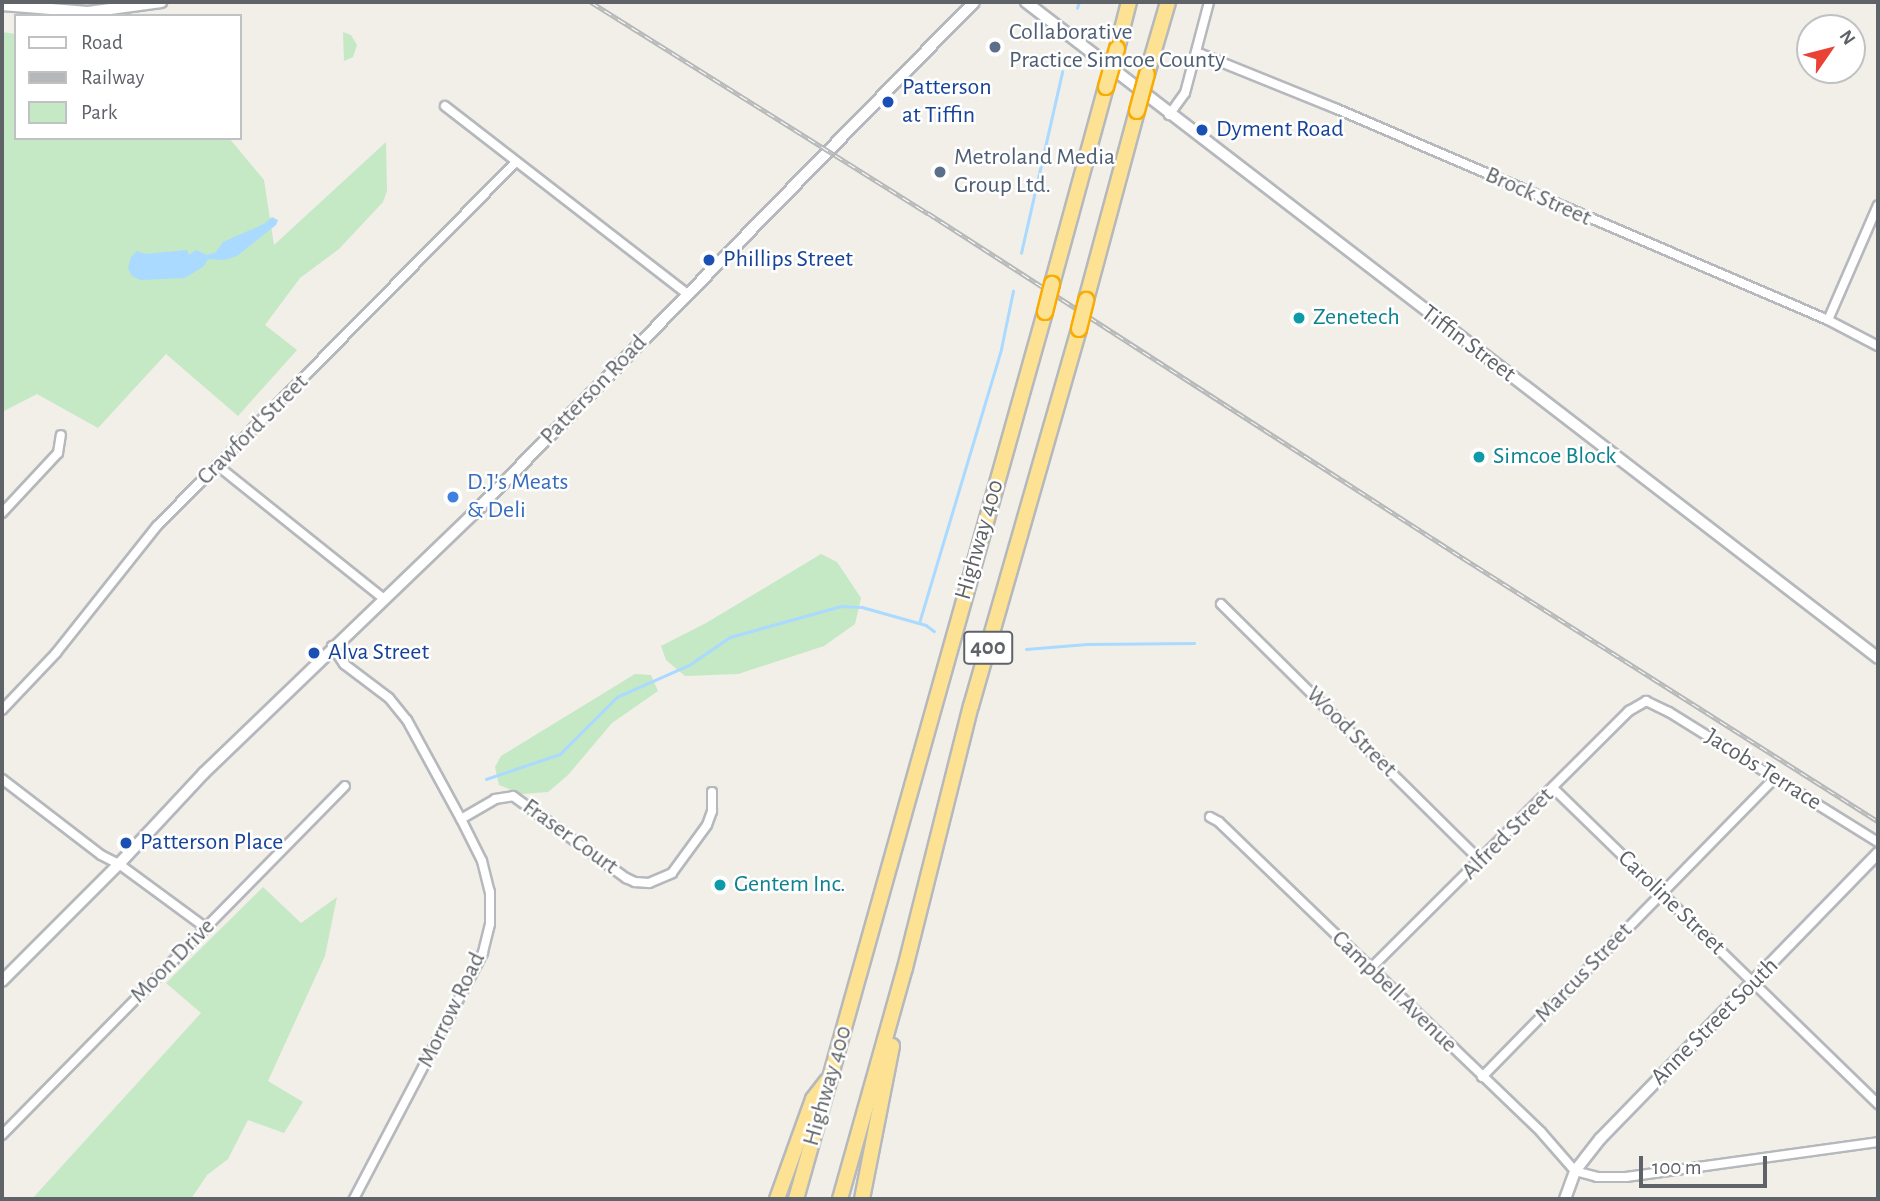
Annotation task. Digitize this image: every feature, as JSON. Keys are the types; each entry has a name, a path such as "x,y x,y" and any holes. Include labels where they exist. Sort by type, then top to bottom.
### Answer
{"highway":[{"name":"Highway 400","path":"796,1199 1045,312 1129,2"},
{"name":"Highway 400","path":"840,1199 905,968 971,706 1079,329 1168,2"},
{"path":"862,1199 905,968"},
{"path":"777,1199 813,1099 832,1074"}],"main road":[{"path":"2,5 88,12 161,2"}],"street":[{"name":"Patterson Road","path":"2,981 332,646 480,507 974,2"},
{"name":"Tiffin Street","path":"1026,2 1169,115 1878,658"},
{"path":"1169,115 1185,93 1209,2"},
{"name":"Brock Street","path":"1196,52 1337,109 1828,320 1878,346"},
{"path":"445,106 687,294"},
{"name":"Crawford Street","path":"2,709 56,653 157,526 516,162"},
{"path":"1828,320 1878,205"},
{"path":"2,513 58,453 61,435"},
{"path":"218,466 384,599"},
{"name":"Wood Street","path":"1222,604 1481,861"},
{"name":"Morrow Road","path":"332,646 344,664 389,698 407,720 482,861 490,892 490,925 483,953 354,1199"},
{"name":"Alfred Street","path":"1370,969 1554,789 1629,711 1646,701"},
{"name":"Jacobs Terrace","path":"1646,701 1669,712 1878,842"},
{"name":"Marcus Street","path":"1482,1077 1775,778"},
{"path":"2,779 101,855 119,864 206,928"},
{"name":"Moon Drive","path":"2,1135 345,786"},
{"name":"Caroline Street","path":"1554,789 1878,1104"},
{"name":"Fraser Court","path":"461,819 495,799 513,796 626,878 649,883 672,873 707,825 712,811 712,792"},
{"name":"Campbell Avenue","path":"1209,817 1219,822 1541,1132 1575,1171"},
{"name":"Anne Street South","path":"1565,1199 1575,1171 1605,1133 1878,853"},
{"path":"1575,1171 1597,1177 1626,1177 1878,1142"}],"green space":[{"path":"2,32 14,34 14,140 231,140 264,180 274,245 386,142 387,191 383,202 339,249 300,278 265,325 297,350 238,416 166,354 98,428 37,394 2,412"},
{"path":"343,32 351,35 357,45 353,57 344,61"},
{"path":"821,554 837,562 861,598 855,624 824,646 738,674 685,676 666,660 661,646 706,623"},
{"path":"635,674 651,675 658,691 612,723 568,775 548,792 522,794 499,785 495,767 501,756"},
{"path":"263,887 301,923 337,897 325,956 268,1081 303,1102 284,1133 248,1120 228,1159 207,1175 191,1199 32,1199 201,1013 166,983"}],"water":[{"path":"272,217 278,220 276,225 237,256 224,260 208,259 204,266 185,278 141,280 132,276 128,268 131,257 137,251 145,254 187,250 189,255 196,250 207,255 216,252 223,242 264,224"}],"waterway":[{"path":"1077,8 1079,2"},
{"path":"1021,253 1062,72"},
{"path":"919,623 1001,349 1013,291"},
{"path":"486,779 560,754 617,697 689,665 730,637 841,606 862,607 926,625 934,631"},
{"path":"1026,649 1087,644 1194,643"}],"railway":[{"path":"591,2 928,213 1463,558 1878,821"}],"place":[{"name":"Collaborative Practice Simcoe County","path":"995,47"},
{"name":"Patterson at Tiffin","path":"888,102"},
{"name":"Dyment Road","path":"1202,130"},
{"name":"Metroland Media Group Ltd.","path":"940,172"},
{"name":"Phillips Street","path":"709,260"},
{"name":"Zenetech","path":"1299,318"},
{"name":"Simcoe Block","path":"1479,457"},
{"name":"D.J's Meats & Deli","path":"453,497"},
{"name":"Alva Street","path":"314,653"},
{"name":"Patterson Place","path":"126,843"},
{"name":"Gentem Inc.","path":"720,885"}]}
